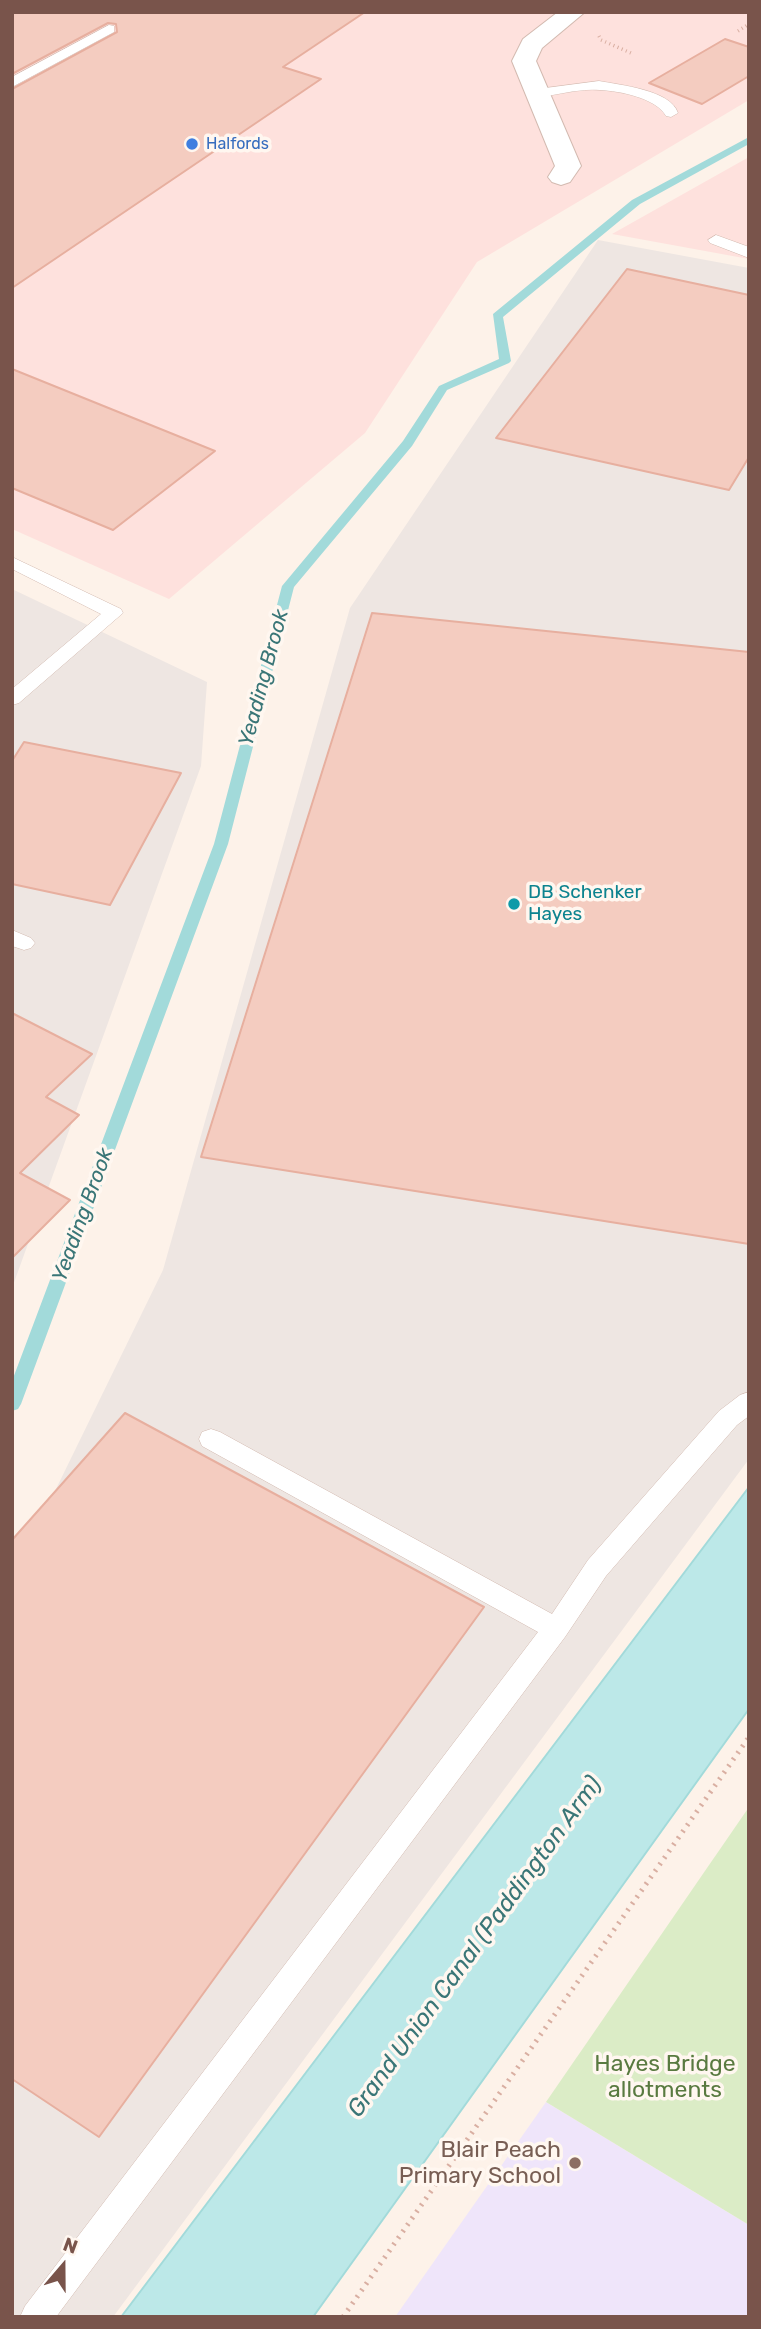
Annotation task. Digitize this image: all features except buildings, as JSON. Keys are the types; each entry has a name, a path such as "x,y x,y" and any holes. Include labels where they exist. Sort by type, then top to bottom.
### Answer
{"street":[{"path":"561,177 568,166 523,61 531,44 573,12"}],"lane":[{"path":"12,83 108,29"},
{"path":"537,93 599,85 639,93 669,107 671,113"},
{"path":"716,240 749,254"},
{"path":"12,562 114,613 12,699"},
{"path":"36,2317 556,1629 597,1568 728,1419 749,1402"},
{"path":"211,1438 556,1629"}],"path":[{"path":"738,31 749,24"},
{"path":"595,29 601,40 631,52"},
{"path":"343,2317 749,1737"}],"shaded area":[{"path":"102,12 749,12 749,100 477,262 365,433 169,599 12,529 12,66"},
{"path":"749,157 749,259 612,234"},
{"path":"598,240 749,268 749,1459 113,2317 12,2317 12,1579 163,1270 350,608"},
{"path":"12,589 207,682 201,766 12,1288"},
{"name":"Blair Peach Primary School","path":"546,2102 749,2225 749,2317 395,2317"}],"green space":[{"name":"Hayes Bridge allotments","path":"749,1807 749,2225 546,2102"}],"water":[{"name":"Grand Union Canal (Paddington Arm)","path":"749,1487 749,1709 313,2317 121,2317"}],"waterway":[{"name":"Yeading Brook","path":"12,1404 221,844 288,586 408,443 443,388 505,361 497,316 636,202 749,140"}],"place":[{"name":"Halfords","path":"192,144"},
{"name":"DB Schenker Hayes","path":"514,904"},
{"name":"Blair Peach Primary School","path":"575,2163"}]}
